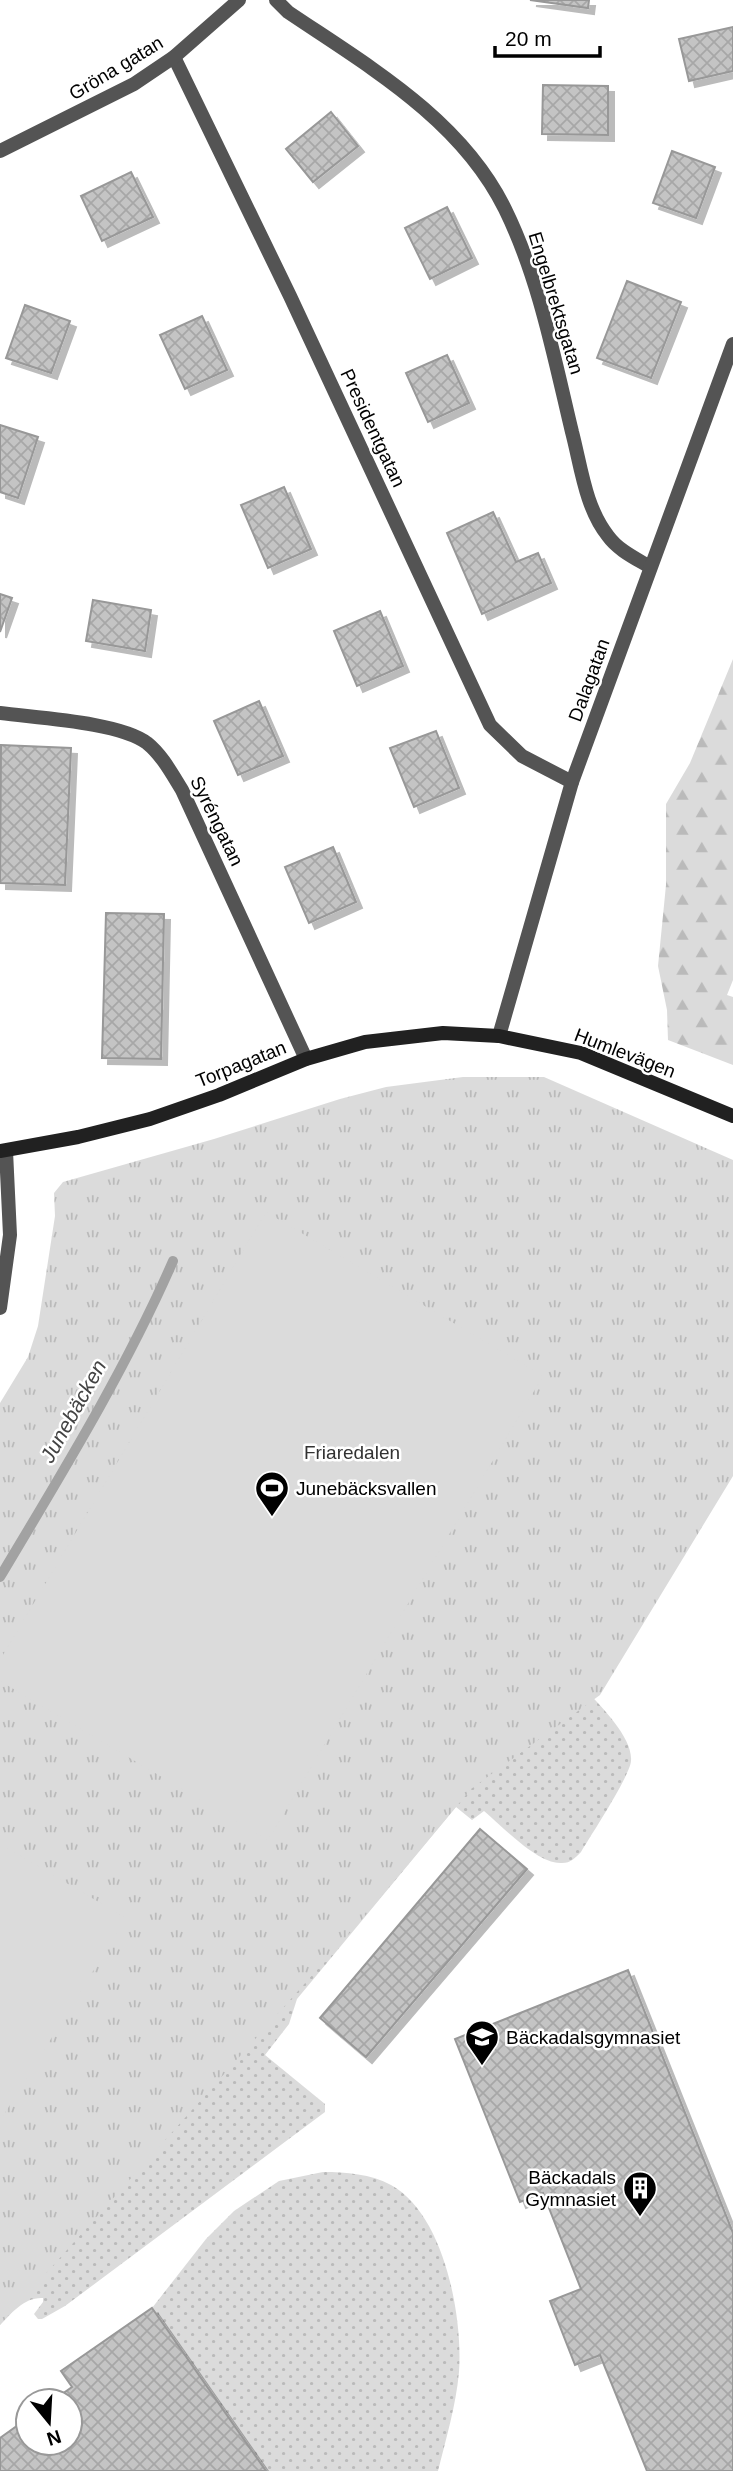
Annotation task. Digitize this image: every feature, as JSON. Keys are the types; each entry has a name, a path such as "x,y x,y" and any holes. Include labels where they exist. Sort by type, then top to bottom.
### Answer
{"street":[{"name":"Gröna gatan","path":"0,151 134,85 174,57 239,0"},
{"name":"Engelbrektsgatan","path":"276,0 288,12 380,74 439,121 478,164 505,207 526,258 592,509 608,537 625,553 650,567"},
{"name":"Presidentgatan","path":"174,57 290,296 490,725 522,756 572,782"},
{"name":"Dalagatan","path":"499,1036 572,782 733,344"},
{"name":"Syréngatan","path":"0,713 114,728 146,743 168,766 182,790 306,1059"},
{"name":"Torpagatan","path":"3,1151 78,1137 150,1119 219,1095 306,1059 365,1042 443,1033 499,1036"},
{"name":"Humlevägen","path":"499,1036 581,1053 733,1116"},
{"path":"0,1308 10,1235 3,1151"}],"green space":[{"path":"733,659 733,980 727,995 733,997 733,1065 668,1040 667,1010 658,966 666,885 666,804 690,763"},
{"name":"Friaredalen","path":"463,1077 544,1077 733,1160 733,1476 600,1695 471,1789 365,1916 0,2325 0,1403 28,1357 38,1326 55,1216 54,1193 63,1182 214,1139 340,1099 386,1087"},
{"name":"Junebäcksvallen","path":"266,1212 543,1376 268,1840 0,1681 0,1660"},
{"path":"588,1692 622,1733 631,1761 617,1792 581,1852 568,1862 552,1862 521,1843 484,1811 472,1820 456,1807 297,1999 289,2024 265,2055 325,2104 325,2112 65,2306 38,2319 34,2314 43,2298 36,2298 19,2307 0,2325 0,2208 88,2098"},
{"path":"0,1844 126,1918 0,2121"},
{"path":"323,2172 358,2174 391,2185 409,2199 425,2219 437,2242 453,2296 459,2349 456,2397 438,2471 266,2471 152,2308 206,2239 234,2211 279,2181"}],"building":[{"path":"530,0 589,0 588,8"},
{"path":"733,27 733,71 689,81 679,39"},
{"path":"543,85 608,86 608,135 542,134"},
{"path":"331,112 358,146 313,182 286,149"},
{"path":"672,151 715,167 696,218 653,203"},
{"path":"131,172 153,217 102,241 81,196"},
{"path":"447,207 472,258 430,279 405,228"},
{"path":"627,281 681,302 651,378 597,358"},
{"path":"25,305 70,321 51,373 6,358"},
{"path":"202,316 227,370 185,389 160,335"},
{"path":"447,355 469,403 428,422 406,373"},
{"path":"0,425 38,437 18,498 0,492"},
{"path":"284,487 311,549 268,568 241,505"},
{"path":"493,512 516,562 538,553 551,583 482,614 447,533"},
{"path":"0,594 12,598 0,632"},
{"path":"93,600 151,610 145,651 86,641"},
{"path":"380,611 403,666 357,686 334,631"},
{"path":"259,701 283,756 238,775 214,721"},
{"path":"436,731 459,788 414,807 390,748"},
{"path":"1,745 71,748 65,885 0,883"},
{"path":"333,847 356,902 309,923 285,867"},
{"path":"106,913 164,914 161,1059 102,1058"},
{"path":"480,1829 527,1869 366,2057 320,2018"},
{"name":"Bäckadals Gymnasiet","path":"628,1970 733,2233 733,2471 647,2471 600,2355 575,2365 550,2301 581,2289 543,2193 520,2202 455,2039"},
{"path":"152,2308 266,2471 0,2471 0,2438 14,2428 14,2457 84,2457 84,2387 72,2387 61,2371"}],"waterway":[{"name":"Junebäcken","path":"0,1577 114,1382 173,1261"}],"place":[{"name":"Junebäcksvallen","path":"272,1518"},
{"name":"Bäckadalsgymnasiet","path":"482,2067"},
{"name":"Bäckadals Gymnasiet","path":"640,2218"}]}
